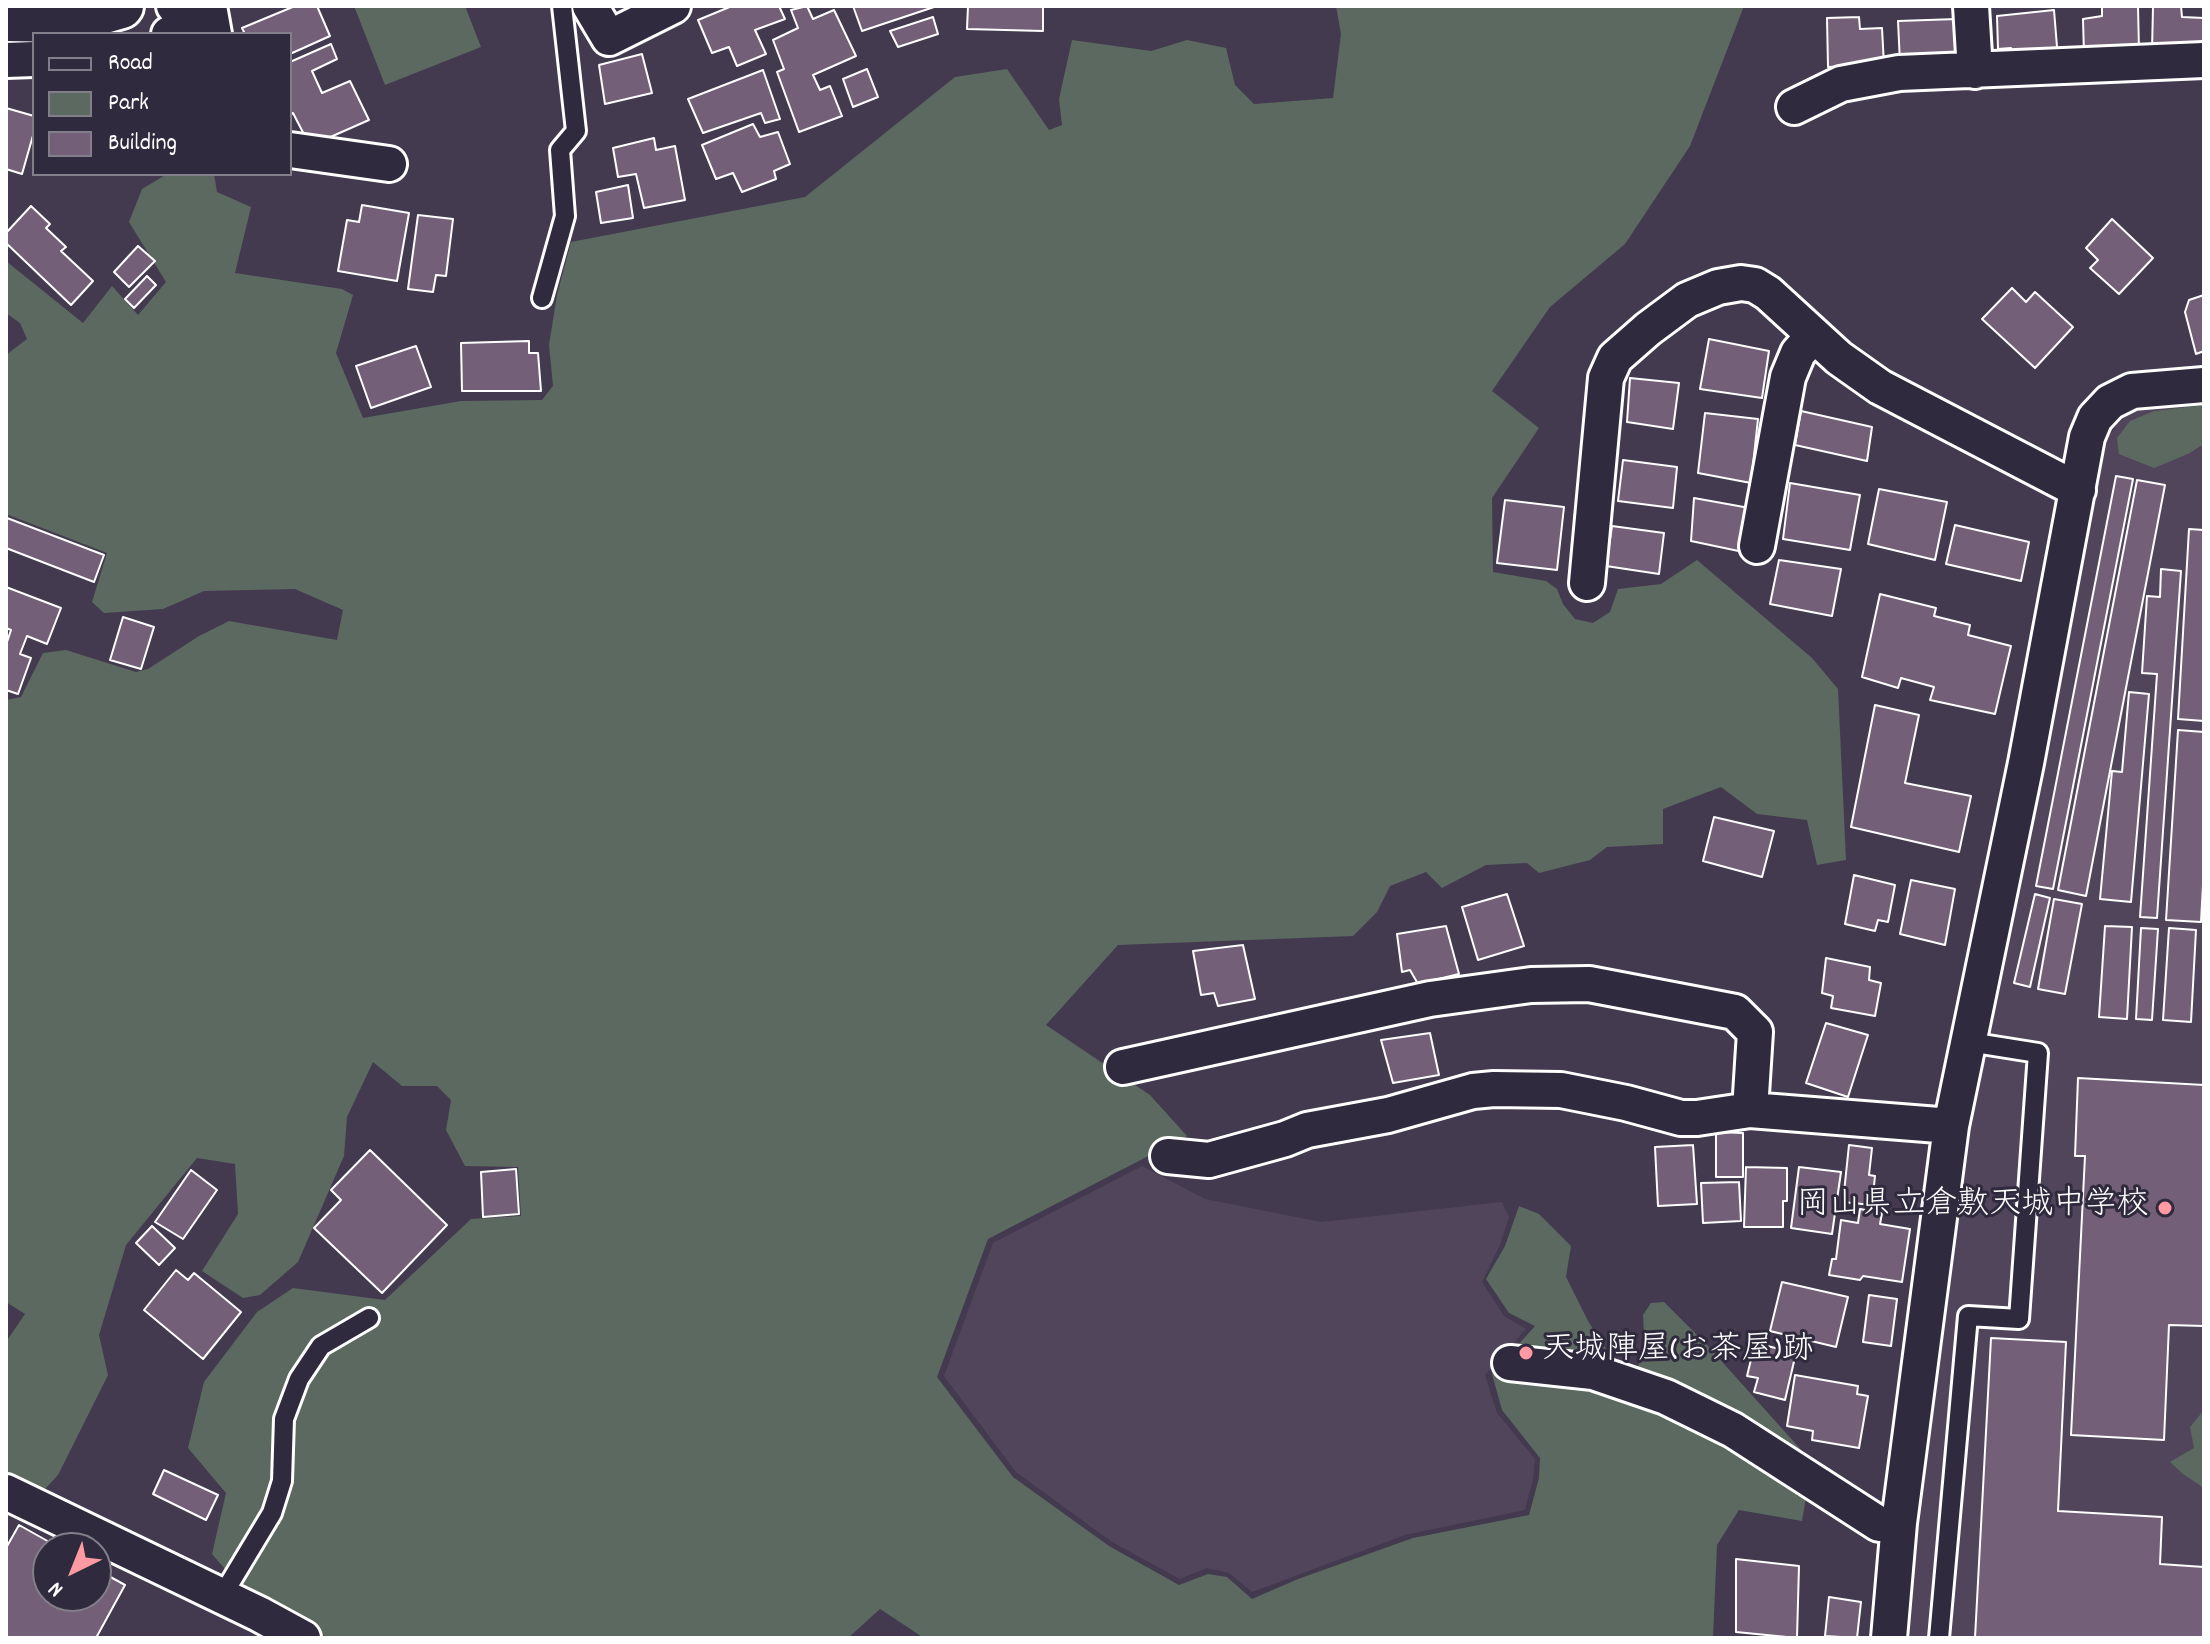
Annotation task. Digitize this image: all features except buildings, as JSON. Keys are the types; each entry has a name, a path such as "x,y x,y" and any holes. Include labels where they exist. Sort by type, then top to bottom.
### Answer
{"main road":[{"path":"6,19 62,20 121,6"}],"street":[{"path":"174,6 191,26 174,32"},
{"path":"209,6 214,32"},
{"path":"590,6 609,38 673,6"},
{"path":"1971,6 1975,71"},
{"path":"6,60 32,59"},
{"path":"1794,107 1841,84 1899,73 2204,60"},
{"path":"292,150 389,164"},
{"path":"1587,583 1606,378 1615,358 1648,329 1687,300 1718,287 1741,283 1755,285 1768,293 1813,336 1880,387 2078,490"},
{"path":"1757,546 1788,377 1798,353 1813,336"},
{"path":"1889,1638 1899,1523 1951,1126 2026,763 2087,437 2095,418 2110,402 2132,391 2204,385"},
{"path":"1123,1067 1430,999 1531,985 1589,984 1735,1012 1755,1032 1750,1110"},
{"path":"1168,1156 1209,1160 1307,1130 1388,1115 1473,1091 1494,1089 1561,1090 1681,1118 1750,1110 1951,1126"},
{"path":"1510,1363 1593,1372 1666,1397 1733,1430 1879,1524 1899,1523"},
{"path":"6,1492 303,1638"}],"lane":[{"path":"542,298 565,216 560,150 576,131 562,6"},
{"path":"1939,1638 1968,1316 2019,1319 2038,1053 1969,1042"},
{"path":"222,1596 272,1513 282,1481 284,1419 299,1379 321,1346 369,1318"}],"shaded area":[{"path":"2204,399 2204,405 2154,411 2190,453 2204,444 2204,530 2189,529 2178,719 2204,721 2204,732 2177,731 2166,919 2201,921 2204,866 2204,1085 2078,1079 2075,1155 2085,1156 2071,1435 2163,1440 2169,1325 2204,1326 2204,1567 2160,1564 2058,1511 2066,1343 1992,1338 1975,1638 1899,1638 1967,1111 2090,491 2105,444 2117,424 2130,413 2155,405","holes":["2137,480 2165,486 2086,895 2058,890","2162,569 2181,572 2157,918 2157,674 2142,673 2147,597 2160,597","2129,693 2149,695 2130,902 2100,899 2112,771 2122,772","2035,894 2050,898 2029,987 2015,983","2054,899 2081,904 2038,989","2105,926 2132,928 2126,1019 2099,1017","2141,928 2158,929 2152,1019 2136,1018","2169,928 2196,931 2190,1022 2163,1020"]},
{"path":"1142,1166 1205,1199 1321,1222 1502,1202 1509,1217 1500,1245 1482,1282 1504,1316 1526,1329 1485,1375 1497,1413 1535,1459 1525,1510 1405,1535 1252,1592 1229,1573 1207,1568 1180,1579 1112,1542 1016,1472 944,1376 993,1243"}],"green space":[{"path":"354,6 465,6 481,47 385,85"},
{"path":"1336,6 1744,6 1690,146 1625,244 1550,307 1492,391 1539,428 1492,498 1493,572 1546,581 1557,589 1563,604 1575,619 1593,623 1610,612 1618,589 1661,584 1697,560 1812,658 1838,689 1846,860 1817,865 1807,820 1757,814 1721,787 1663,809 1663,844 1607,847 1590,860 1539,873 1527,863 1486,865 1442,888 1426,872 1390,886 1377,912 1353,936 1118,945 1046,1025 1150,1095 1187,1136 988,1239 937,1377 1013,1477 1109,1546 1179,1585 1208,1574 1227,1577 1252,1599 1298,1579 1413,1538 1529,1515 1539,1478 1540,1458 1502,1410 1492,1374 1535,1326 1509,1313 1486,1279 1505,1246 1519,1206 1539,1214 1571,1246 1566,1277 1588,1321 1619,1369 1638,1366 1645,1352 1643,1315 1651,1303 1664,1302 1812,1462 1802,1521 1739,1510 1717,1545 1713,1637 924,1638 880,1609 848,1638 328,1638 243,1590 212,1554 226,1493 188,1448 204,1382 257,1312 293,1288 385,1300 471,1219 521,1216 518,1167 465,1166 446,1130 451,1100 437,1086 402,1086 373,1062 347,1117 344,1156 298,1262 260,1295 243,1298 202,1271 238,1214 235,1164 197,1158 126,1245 99,1335 108,1375 58,1475 45,1489 6,1474 6,1342 25,1314 6,1302 6,700 21,697 43,653 66,650 136,672 148,669 229,621 337,640 343,610 295,589 204,591 163,609 104,613 92,602 107,553 6,514 6,355 27,339 20,323 6,313 6,261 83,323 112,286 138,315 166,282 129,222 142,189 164,176 214,176 217,192 251,207 235,273 342,289 353,295 336,353 363,418 461,401 542,400 553,386 549,345 557,295 571,242 805,197 955,77 1007,69 1049,130 1062,125 1059,99 1072,40 1151,51 1187,40 1226,48 1235,85 1254,104 1333,98 1341,34"},
{"path":"2204,405 2204,444 2190,453 2154,468 2119,454 2117,438 2130,421 2154,411"},
{"path":"2204,1410 2204,1488 2170,1462 2194,1448 2190,1427"}],"place":[{"name":"岡山県立倉敷天城中学校","path":"2165,1208"},
{"name":"天城陣屋(お茶屋)跡","path":"1526,1353"}]}
